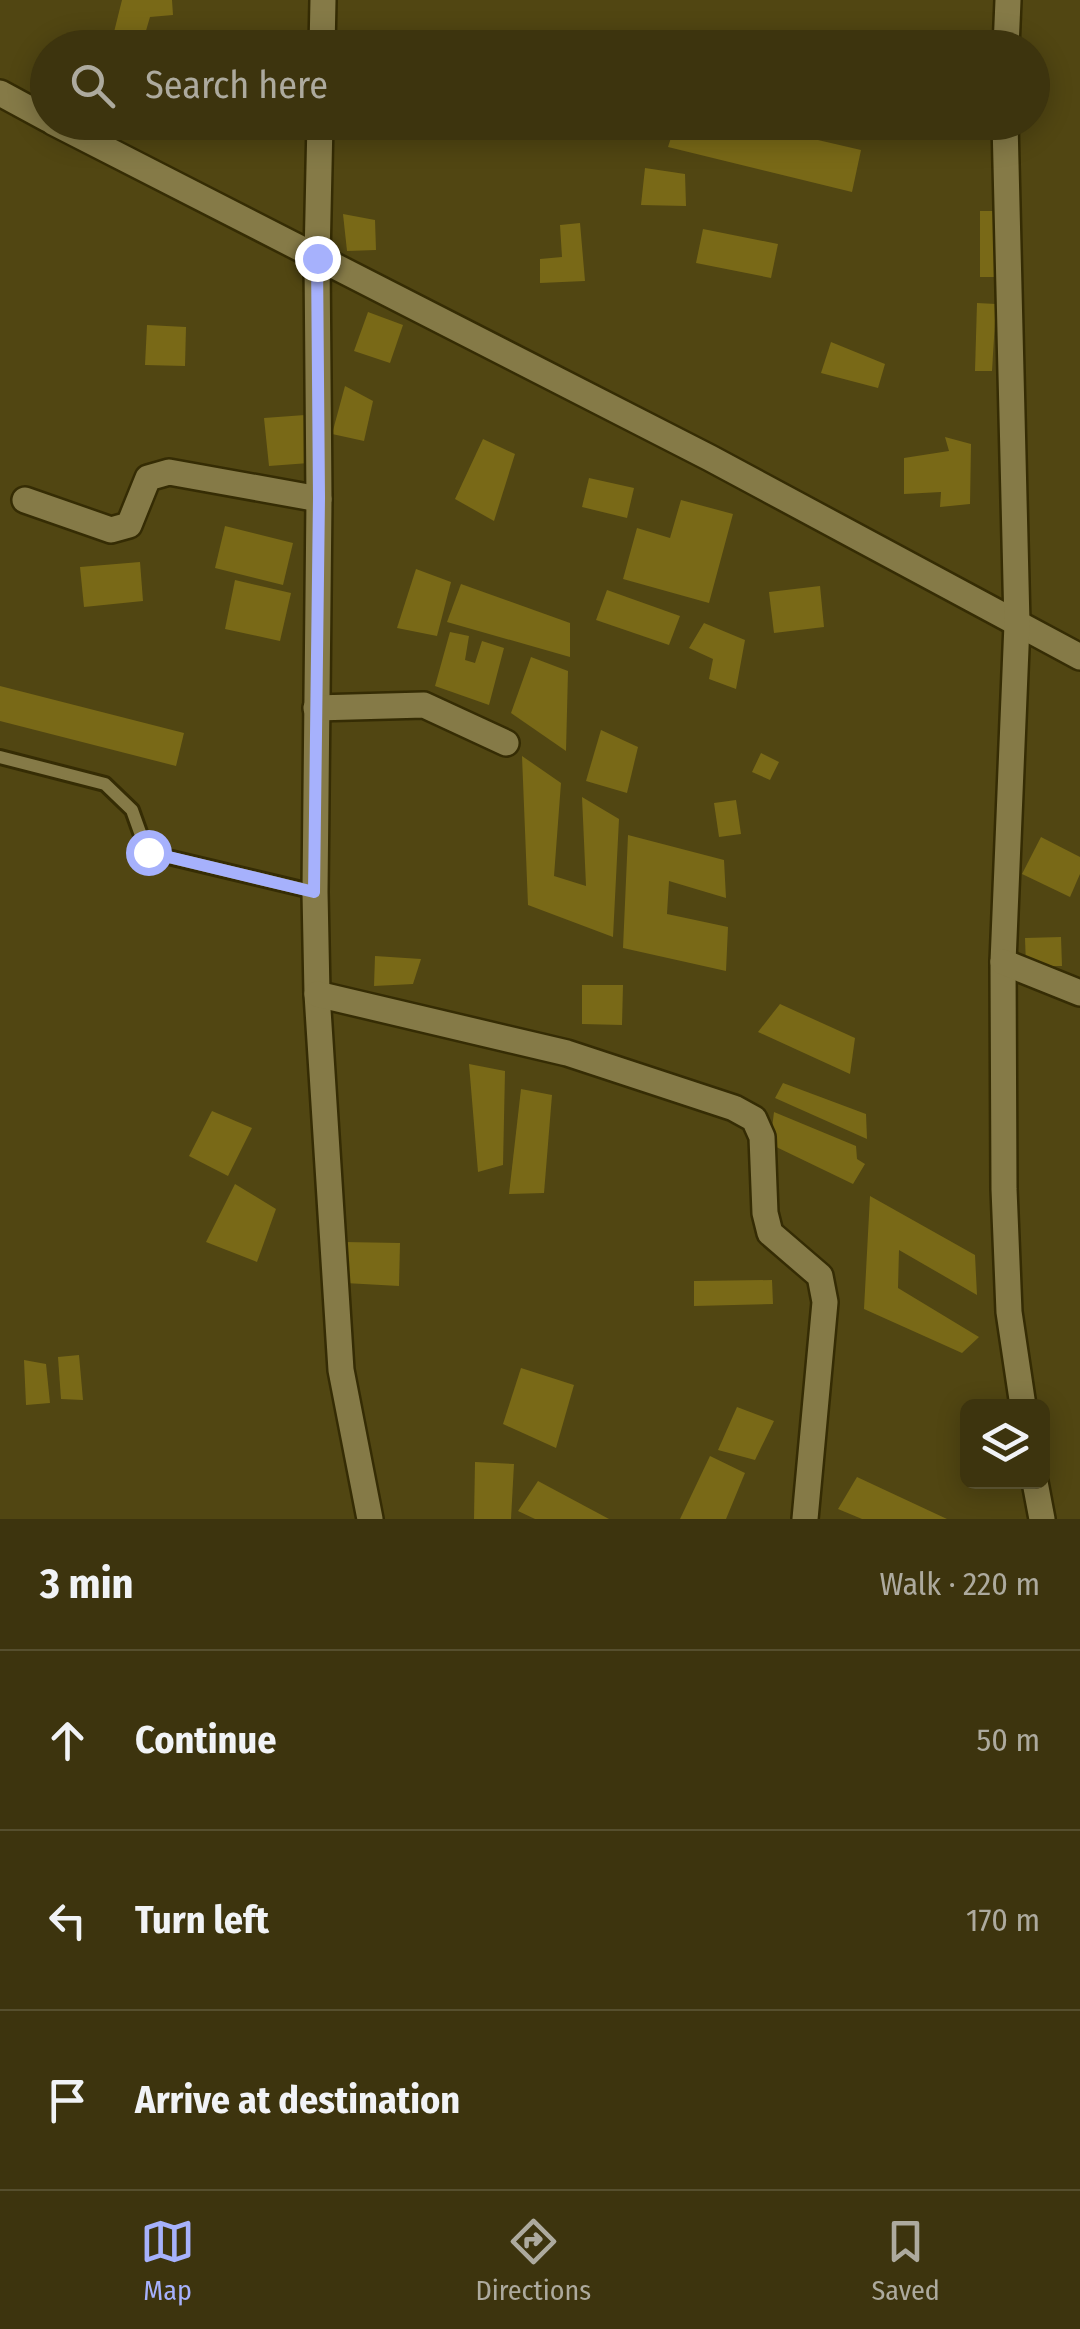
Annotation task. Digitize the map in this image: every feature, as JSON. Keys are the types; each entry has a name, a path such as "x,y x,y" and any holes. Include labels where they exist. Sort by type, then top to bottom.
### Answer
{"street":[{"path":"322,30 323,0"},
{"path":"1007,30 1008,0"},
{"path":"0,92 30,109"},
{"path":"87,140 710,458 1080,657"},
{"path":"320,140 316,994 341,1370 370,1519"},
{"path":"1005,140 1018,624 1004,962 1004,1190 1009,1312 1022,1399"},
{"path":"25,500 111,530 129,526 148,478 169,472 319,498"},
{"path":"316,708 424,705 506,743"},
{"path":"1004,962 1080,993"},
{"path":"316,994 567,1052 734,1108 754,1119 762,1138 765,1213 770,1234 820,1276 825,1302 805,1519"},
{"path":"1036,1489 1042,1519"}],"lane":[{"path":"0,758 106,784 132,810 148,852 314,892"}],"building":[{"path":"122,0 172,0 173,15 150,17 146,30 114,30"},
{"path":"670,140 818,140 861,150 852,192 668,147"},
{"path":"645,168 685,174 686,206 641,205"},
{"path":"980,211 997,211 1000,277 980,277"},
{"path":"343,214 375,220 376,250 347,251"},
{"path":"580,223 585,281 540,283 540,259 562,257 560,225"},
{"path":"703,229 778,244 771,278 696,263"},
{"path":"977,303 996,304 992,371 975,371"},
{"path":"368,312 403,325 390,363 354,351"},
{"path":"147,325 186,327 185,366 145,365"},
{"path":"831,342 885,364 878,388 821,373"},
{"path":"345,386 373,401 364,441 332,434"},
{"path":"305,415 309,463 269,466 264,418"},
{"path":"945,437 971,444 970,504 940,507 941,492 904,494 904,458 949,451"},
{"path":"483,439 515,454 494,521 455,499"},
{"path":"589,478 634,488 627,518 582,507"},
{"path":"681,500 733,514 709,603 623,579 637,528 670,538"},
{"path":"225,526 293,543 283,585 215,568"},
{"path":"140,562 143,601 84,607 80,567"},
{"path":"416,569 451,582 437,636 397,628"},
{"path":"235,580 291,593 280,641 225,629"},
{"path":"461,584 570,623 570,657 447,622"},
{"path":"820,586 824,627 774,633 769,592"},
{"path":"607,590 680,616 669,645 596,620"},
{"path":"704,623 745,640 736,689 709,679 713,659 689,648"},
{"path":"450,632 469,636 465,660 475,663 482,641 504,648 489,705 435,686"},
{"path":"531,657 568,671 566,751 511,713"},
{"path":"0,686 184,733 176,766 0,721"},
{"path":"601,730 638,747 627,793 586,781"},
{"path":"761,753 779,762 770,780 752,772"},
{"path":"522,756 561,783 554,876 586,886 582,797 619,819 613,937 528,905"},
{"path":"736,800 741,834 719,837 714,803"},
{"path":"628,835 724,860 726,898 669,881 667,914 728,927 726,971 623,948"},
{"path":"1041,837 1080,857 1080,874 1070,897 1022,874"},
{"path":"1061,937 1062,966 1026,966 1025,938"},
{"path":"375,956 421,959 413,984 374,986"},
{"path":"582,985 623,985 622,1025 582,1024"},
{"path":"780,1004 855,1038 850,1074 758,1032"},
{"path":"469,1064 505,1071 503,1165 478,1172"},
{"path":"783,1083 866,1114 867,1139 775,1098"},
{"path":"521,1089 552,1095 544,1193 509,1194"},
{"path":"212,1111 252,1128 228,1176 189,1156"},
{"path":"774,1112 856,1146 857,1159 865,1164 853,1184 770,1144"},
{"path":"235,1184 276,1209 257,1262 206,1242"},
{"path":"870,1196 975,1255 977,1295 899,1250 898,1288 979,1337 962,1353 864,1309"},
{"path":"344,1242 400,1243 399,1286 345,1283"},
{"path":"772,1280 773,1304 694,1306 694,1281"},
{"path":"79,1355 83,1400 61,1399 58,1357"},
{"path":"24,1360 46,1364 50,1403 26,1405"},
{"path":"521,1368 574,1385 556,1448 503,1424"},
{"path":"737,1407 774,1421 755,1460 718,1450"},
{"path":"710,1456 745,1473 726,1519 680,1519"},
{"path":"475,1462 514,1464 511,1519 474,1519"},
{"path":"857,1477 947,1519 862,1519 838,1509"},
{"path":"538,1481 609,1519 535,1519 518,1511"}],"route":[{"path":"148,852 314,892 319,498 317,258"}]}
